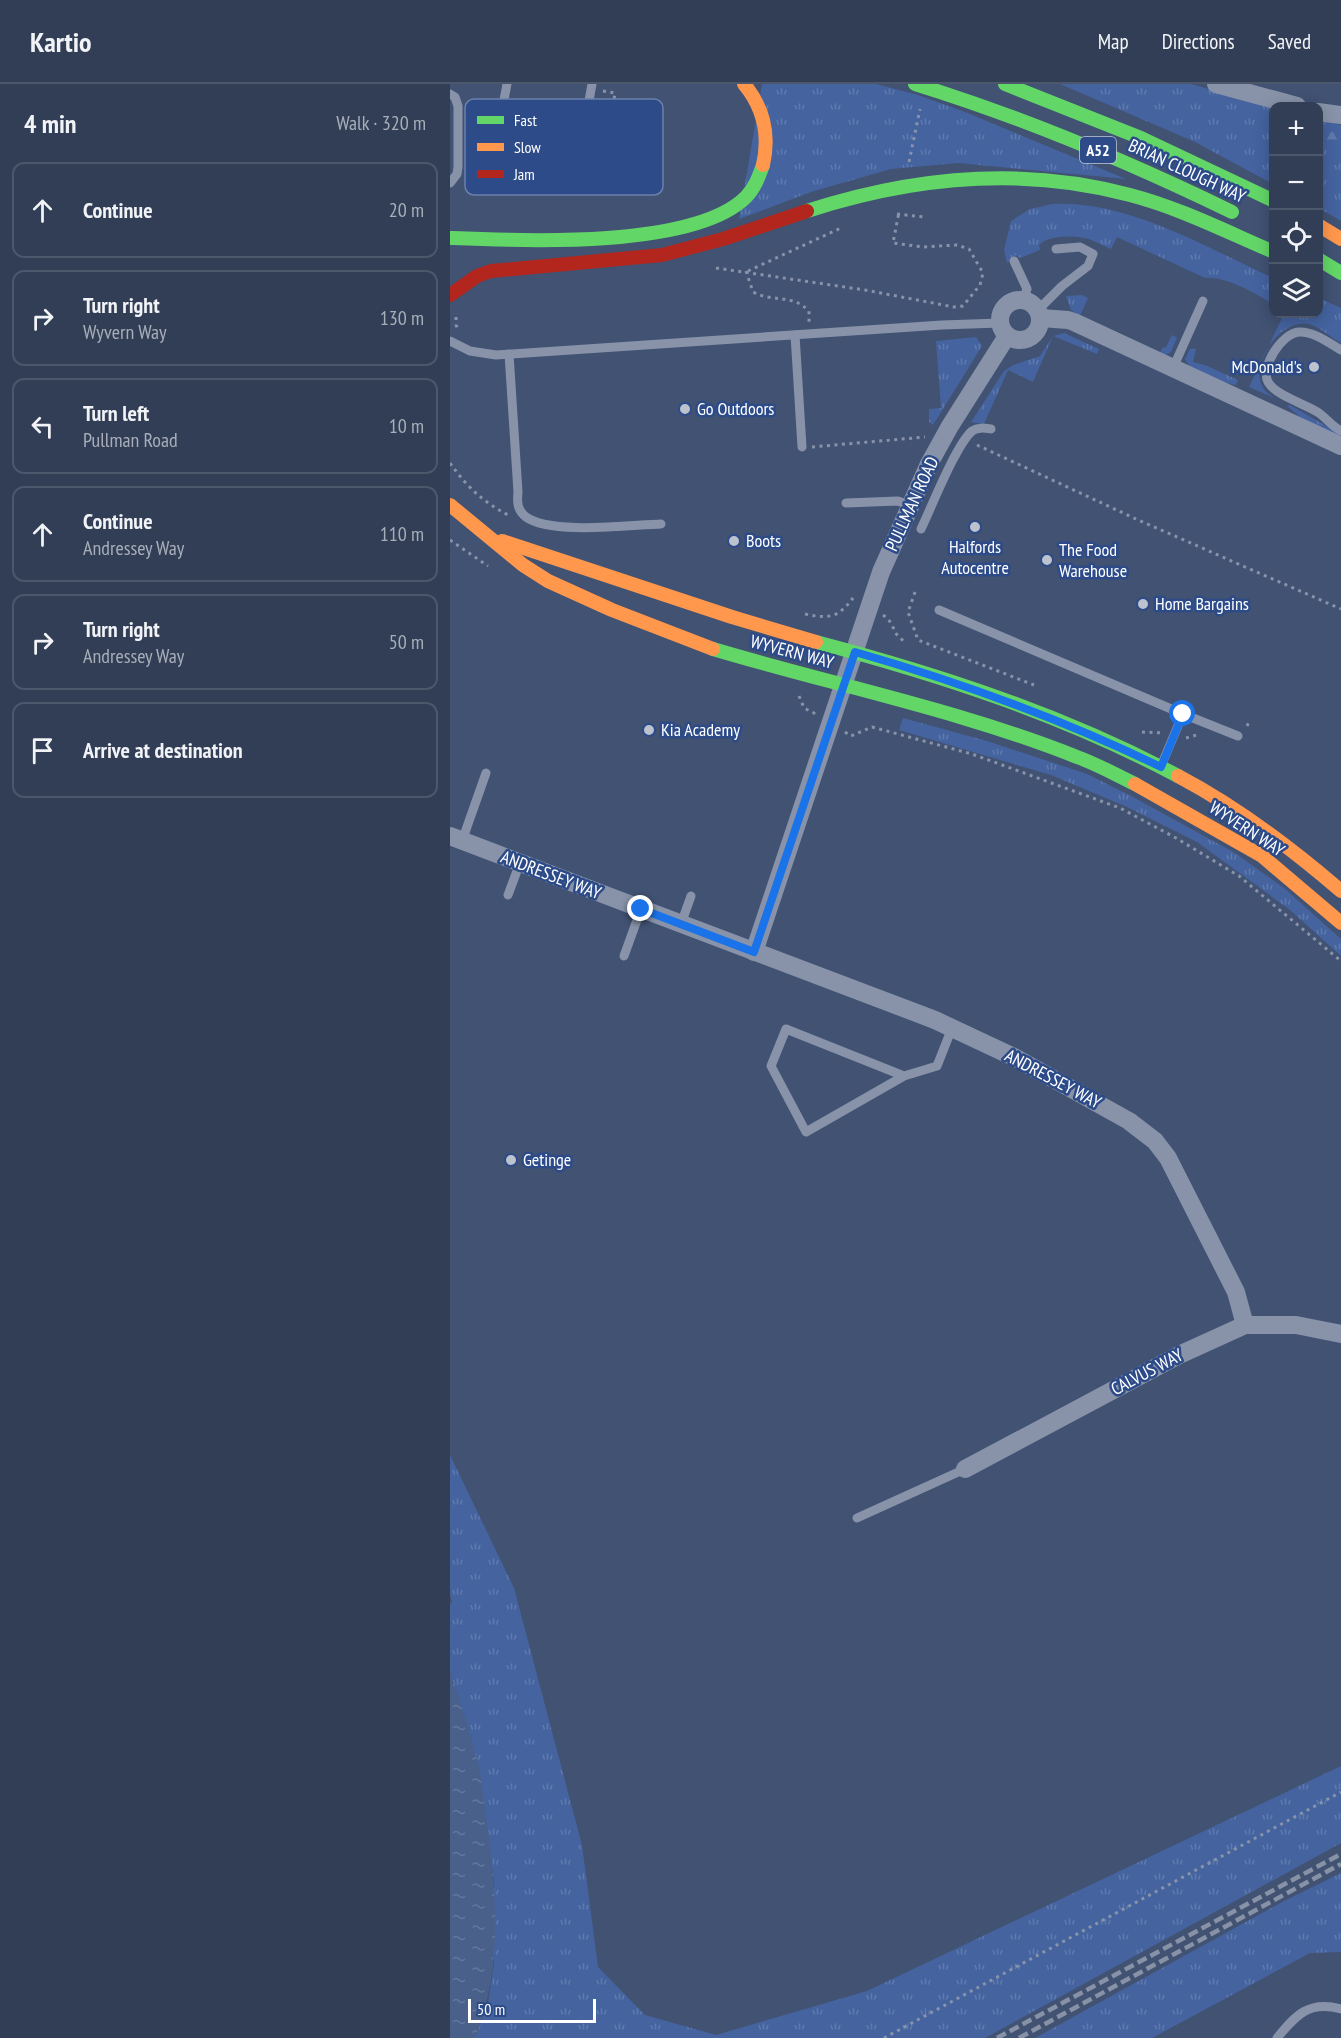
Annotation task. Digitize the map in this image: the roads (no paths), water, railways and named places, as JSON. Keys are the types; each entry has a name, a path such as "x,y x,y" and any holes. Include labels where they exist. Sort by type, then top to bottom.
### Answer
{"main road":[{"path":"450,238 546,242 602,239 698,223 723,214 741,202 751,191 763,167 766,152 766,125 762,111 753,93 744,84"},
{"name":"BRIAN CLOUGH WAY","path":"915,84 958,96 1041,126 1176,184 1239,216"},
{"name":"BRIAN CLOUGH WAY","path":"1005,84 1144,139 1269,198"},
{"path":"450,295 477,276 491,271 668,253 714,243 810,209 875,191 935,181 1009,176 1074,183 1131,196 1190,216 1269,250"},
{"path":"1323,263 1341,273"},
{"path":"1323,274 1341,283"},
{"name":"WYVERN WAY","path":"450,505 524,565 548,581 612,610 700,645 1011,733 1078,757 1152,792 1262,856 1340,920"},
{"name":"WYVERN WAY","path":"490,537 663,595 950,680 1102,738 1251,820 1298,853 1341,891"}],"street":[{"path":"1216,84 1282,102"},
{"path":"1323,113 1341,116"},
{"path":"1034,309 1039,330 1030,339 1018,341 1003,330 1000,317 1005,306 1010,302 1034,309 1068,320 1341,446"},
{"name":"PULLMAN ROAD","path":"844,684 881,572 909,506 1003,330"},
{"path":"754,952 844,684"},
{"name":"ANDRESSEY WAY","path":"456,839 952,1028 1016,1058 1129,1121 1155,1141 1168,1158 1236,1292 1245,1325"},
{"name":"CALVUS WAY","path":"965,1469 1179,1355 1245,1325 1296,1325 1341,1334"}],"lane":[{"path":"504,99 507,84"},
{"path":"450,94 455,97 458,106 458,167 457,174 450,183"},
{"path":"1014,261 1028,289 1034,309 1088,266 1093,254 1080,247 1056,249"},
{"path":"1173,368 1203,301"},
{"path":"450,341 470,351 483,354 509,354 809,334 1003,330"},
{"path":"1341,350 1313,335 1295,333 1281,342 1270,361 1266,375 1274,389 1319,413 1341,431"},
{"path":"795,335 802,447"},
{"path":"509,354 518,492 516,504 521,512 538,524 560,528 662,524"},
{"path":"921,529 956,457 973,430 991,429"},
{"path":"846,503 898,501 909,506"},
{"path":"939,610 1238,736"},
{"path":"1161,771 1183,714"},
{"path":"456,839 486,774"},
{"path":"1165,790 1176,806"},
{"path":"508,895 520,863"},
{"path":"681,924 691,896"},
{"path":"624,956 641,909"},
{"path":"904,1076 786,1029 771,1065 806,1132 904,1076 937,1065 952,1028"},
{"path":"857,1518 965,1469"},
{"path":"1276,2038 1306,2010 1323,2005 1341,2009"}],"water":[{"path":"450,1672 479,1768 494,1883 495,1936 490,1987 475,2038 450,2038"}],"railway":[{"path":"997,2038 1341,1854"},
{"path":"1019,2038 1341,1864"}],"place":[{"name":"McDonald's","path":"1314,367"},
{"name":"Go Outdoors","path":"685,409"},
{"name":"Halfords Autocentre","path":"975,527"},
{"name":"Boots","path":"734,541"},
{"name":"The Food Warehouse","path":"1047,560"},
{"name":"Home Bargains","path":"1143,604"},
{"name":"Kia Academy","path":"649,730"},
{"name":"Getinge","path":"511,1160"}]}
